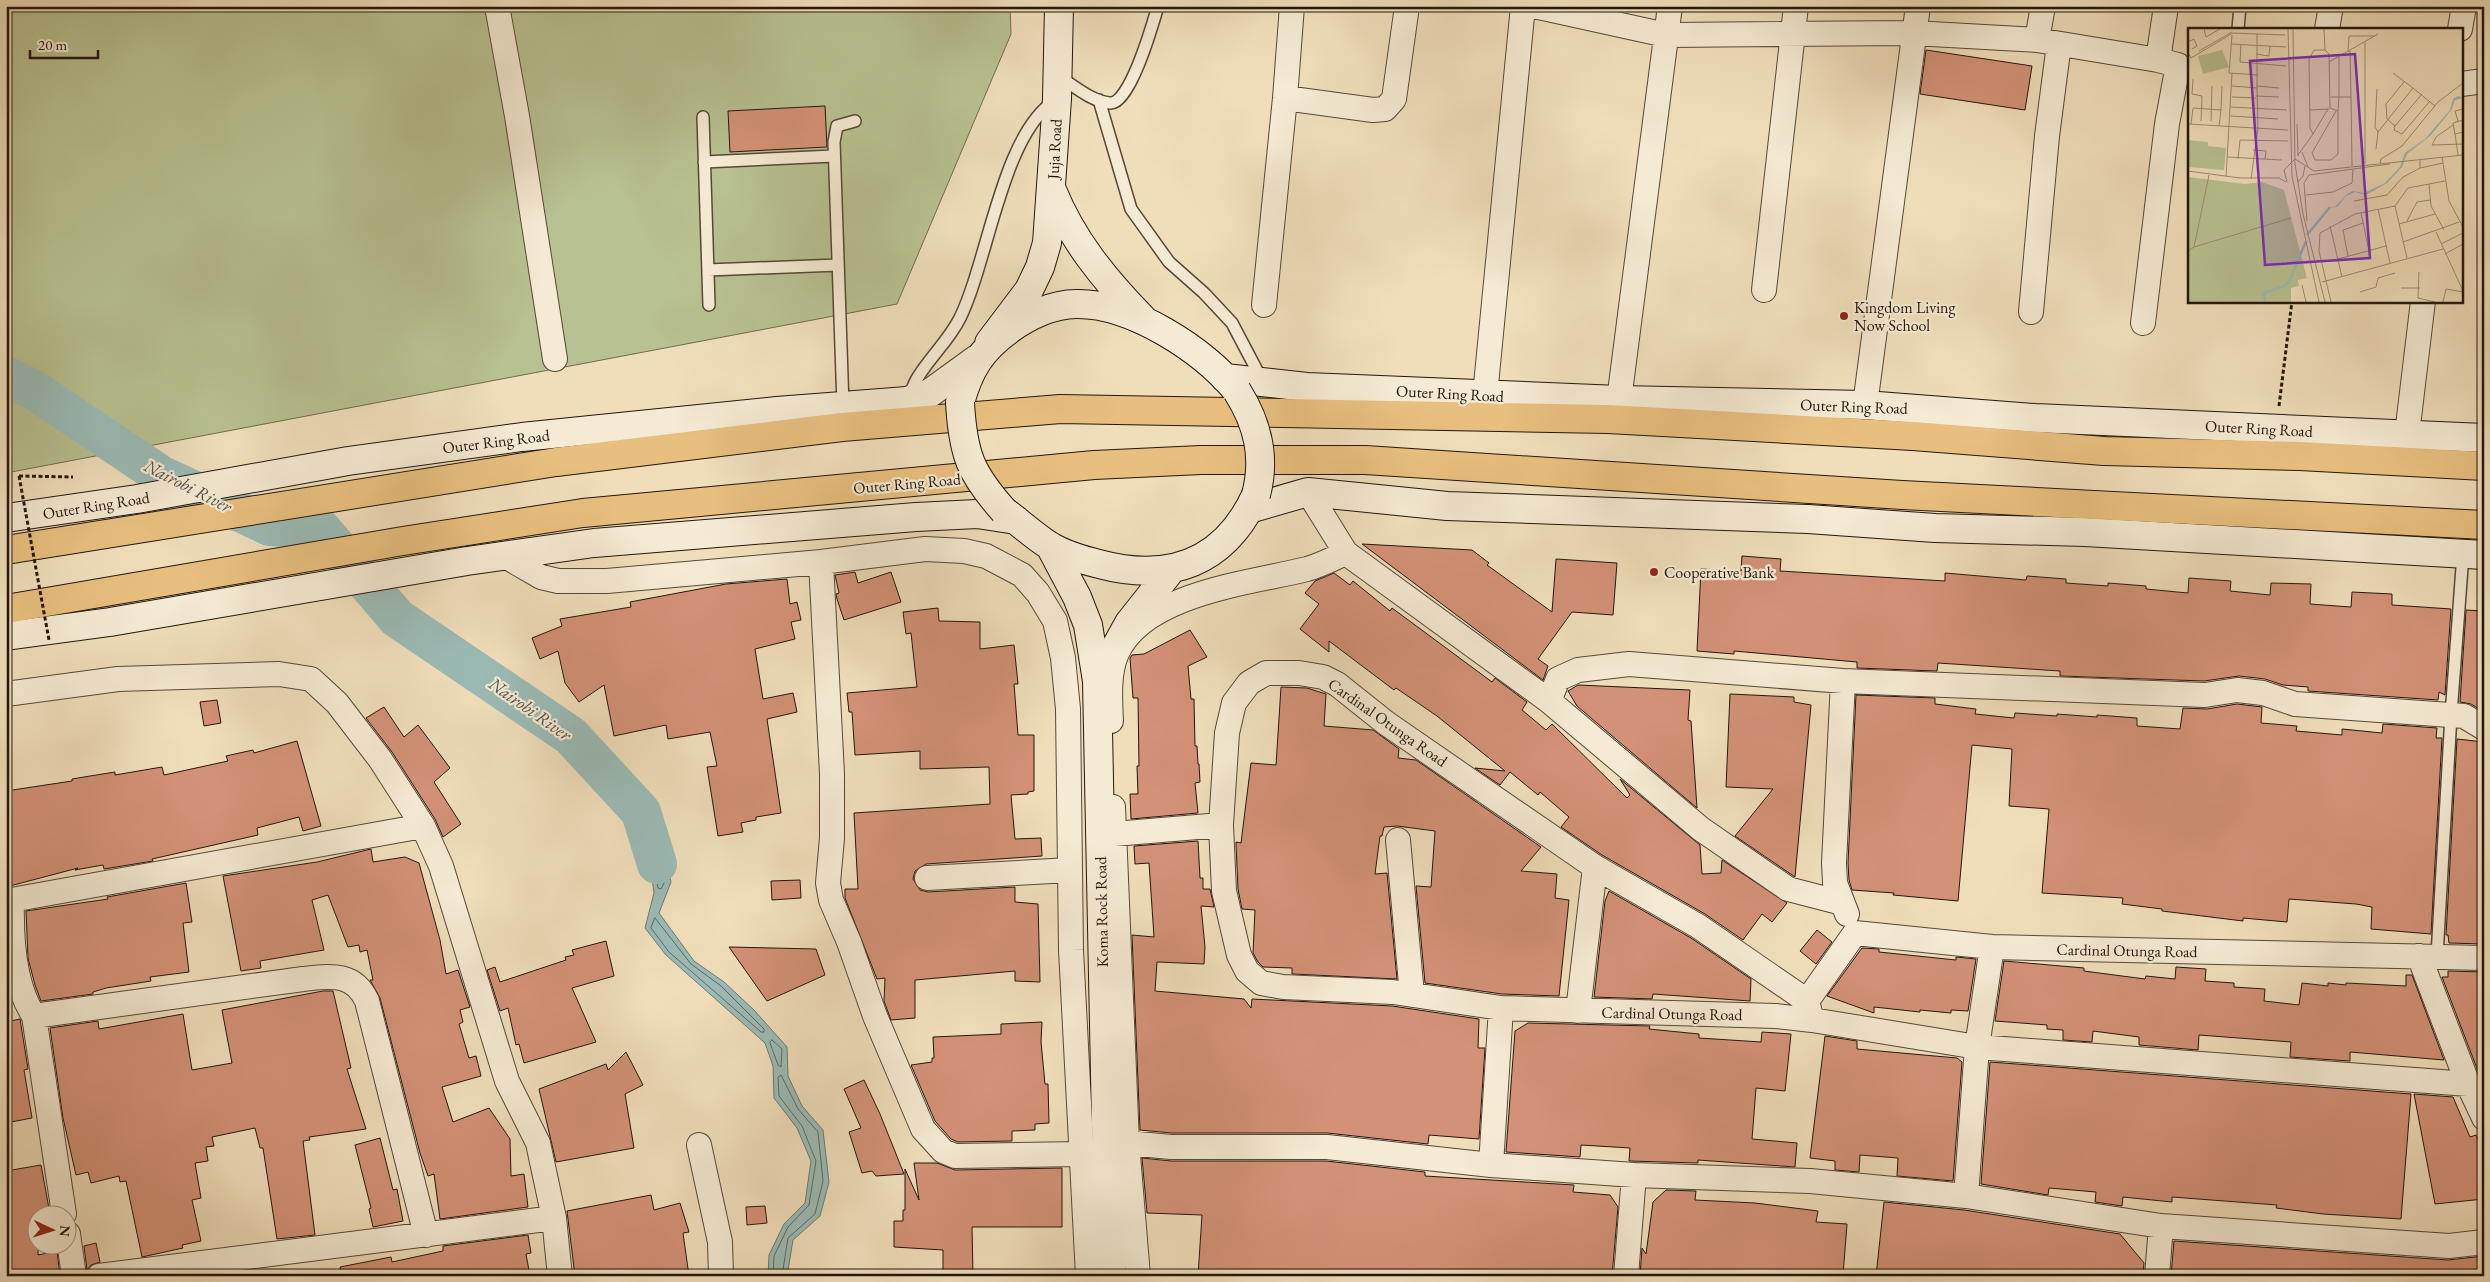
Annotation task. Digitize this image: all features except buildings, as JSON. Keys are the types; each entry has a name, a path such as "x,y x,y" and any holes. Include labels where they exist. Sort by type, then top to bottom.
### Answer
{"main road":[{"name":"Juja Road","path":"1059,6 1052,190 1060,211 1099,272 1144,321"},
{"path":"983,352 1029,290 1040,267 1047,243 1052,190"},
{"name":"Outer Ring Road","path":"6,518 137,499 294,470 522,437 906,401 930,393 1024,319 1046,310 1075,304 1099,306 1144,321 1194,352 1231,384 1256,427 1262,458 1252,502 1225,541 1211,553 1186,566 1170,570 1140,572 1109,567 1078,558 1050,546 1010,515 986,490 970,466 962,434 960,403 966,380 983,352"},
{"name":"Outer Ring Road","path":"1231,384 1263,382 1307,387 1619,400 1865,405 2035,418 2484,438"},
{"name":"Outer Ring Road","path":"6,550 596,457 842,427 1060,409 1608,419 1913,436 2104,451 2300,456 2484,466"},
{"name":"Outer Ring Road","path":"6,609 121,591 403,541 583,513 1094,465 1201,460 1365,460 1902,495 2484,525"},
{"path":"1252,502 1308,492 1447,506 1808,519 1936,528 2085,532 2473,555"},
{"name":"Outer Ring Road","path":"199,608 429,568 594,543 832,523 977,514 1010,515"},
{"path":"1050,546 1077,597 1088,625 1097,681"},
{"name":"Koma Rock Road","path":"1112,1276 1106,1172 1097,681 1129,623 1170,570"},
{"path":"121,591 199,608"},
{"path":"6,636 199,608"}],"street":[{"path":"497,6 517,116 555,360"},
{"path":"1264,305 1285,98 1292,6"},
{"path":"1285,98 1373,110 1385,109 1394,99 1406,6"},
{"path":"1485,394 1523,6"},
{"path":"1534,6 1666,35 1913,33 2048,42 2175,64"},
{"path":"1619,400 1670,6"},
{"path":"1764,290 1796,6"},
{"path":"1865,405 1918,6"},
{"path":"2031,312 2047,136 2048,42 2043,6"},
{"path":"2143,323 2175,64 2166,6"},
{"path":"2328,28 2331,6"},
{"path":"2460,28 2464,6"},
{"path":"2462,84 2484,81"},
{"path":"2407,434 2423,302"},
{"path":"1308,492 1346,553 1549,701 1702,829 1788,889 1842,903"},
{"path":"505,556 541,577 558,581 607,581 821,562 925,549 964,551 986,556 1022,575 1038,593 1055,621 1063,658 1068,708 1072,950 1088,1276"},
{"path":"1138,1276 1127,1143 1114,834 1110,699 1112,673 1117,653 1132,632 1159,611 1197,596 1266,577 1309,568 1346,553"},
{"path":"821,562 832,774 832,838 828,890 875,1016 923,1129 943,1151 955,1156 1083,1154"},
{"path":"1549,701 1558,680 1578,670 1615,665 1644,665 1843,681 2205,695 2238,690 2263,693 2295,704 2464,716 2484,728"},
{"name":"Cardinal Otunga Road","path":"1266,673 1299,673 1323,676 1386,722 1595,866 1698,926 1809,1010 1776,1016 1501,1008 1412,995 1261,983 1247,971 1234,940 1224,891 1221,825 1227,733 1234,702 1248,683 1266,673"},
{"path":"6,694 118,679 279,674 311,680 337,703 380,760 423,826 441,866 507,1081 538,1143 554,1218 560,1276"},
{"path":"1843,681 1834,863 1835,883 1855,933 1809,1010 1977,1047 2468,1084"},
{"path":"1114,834 1221,825"},
{"path":"62,1204 34,1016 25,1002 15,959 9,901 423,826"},
{"path":"1398,840 1412,995"},
{"path":"1578,1011 1595,866"},
{"path":"927,878 1070,870"},
{"name":"Cardinal Otunga Road","path":"1855,933 1992,947 2484,958"},
{"path":"1966,1196 1977,1047 1992,947"},
{"path":"2428,956 2468,1084 2484,1118"},
{"path":"34,1016 303,979 341,978 356,983 367,1001 426,1234"},
{"path":"1491,1165 1501,1008"},
{"path":"1127,1143 1171,1147 1327,1147 1491,1165 1634,1175 1810,1181 1966,1196 2161,1226 2449,1246 2484,1242"},
{"path":"699,1146 720,1242 722,1276"},
{"path":"1626,1276 1634,1175"},
{"path":"99,1276 554,1218"},
{"path":"2157,1276 2161,1226"},
{"path":"71,1254 74,1276"}],"lane":[{"path":"906,401 918,377 939,351 960,318 1012,163 1027,129 1057,88 1111,104 1118,101 1125,92 1144,52 1158,6"},
{"path":"2238,28 2240,6"},
{"path":"1099,100 1131,209 1169,262 1204,293 1232,323 1263,382"},
{"path":"703,117 709,305"},
{"path":"843,406 834,156 836,129 842,124 855,121"},
{"path":"704,162 834,156"},
{"path":"708,270 838,265"},
{"path":"2428,956 2450,715 2473,555"}],"path":[{"path":"2276,429 2292,302"},
{"path":"49,640 18,476 73,477"}],"green space":[{"path":"6,6 1010,6 1011,34 897,304 6,473"}],"water":[{"path":"641,812 664,843 671,882 659,913 694,961 724,982 754,1010 787,1047 788,1076 802,1106 823,1130 829,1182 820,1216 793,1240 787,1276 768,1276 769,1255 784,1224 805,1203 811,1161 797,1128 774,1098 773,1066 765,1043 666,955 645,928 654,893 650,864 632,844"}],"waterway":[{"name":"Nairobi River","path":"6,376 34,390 162,476 270,526 321,529 397,618 571,736 641,812 657,864"}],"place":[{"name":"Kingdom Living Now School","path":"1844,316"},
{"name":"Cooperative Bank","path":"1654,572"}]}
